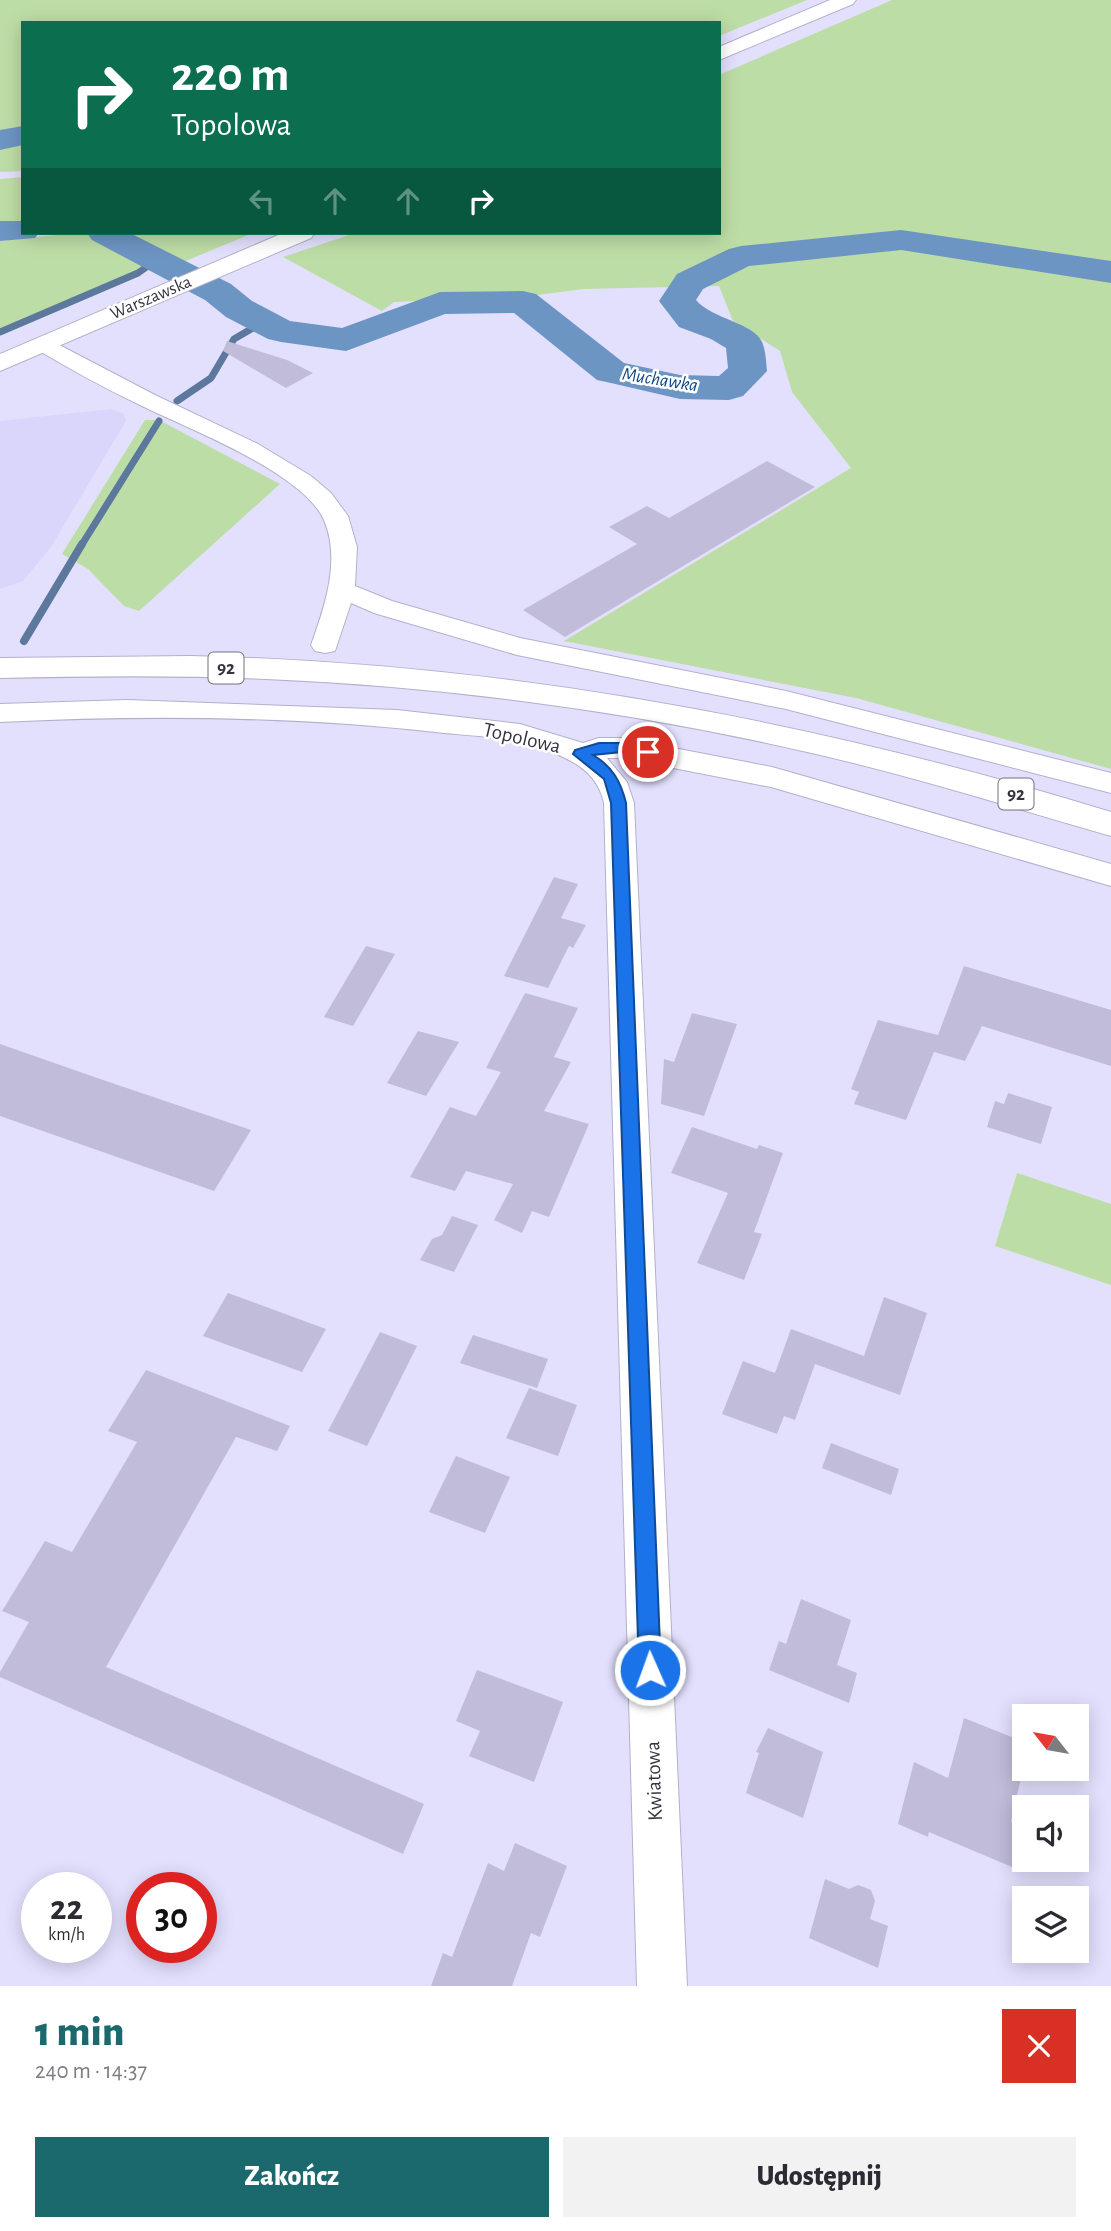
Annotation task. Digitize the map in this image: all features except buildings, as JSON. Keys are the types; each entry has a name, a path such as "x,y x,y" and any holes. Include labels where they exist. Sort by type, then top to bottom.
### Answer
{"main road":[{"path":"721,53 846,0"},
{"name":"Warszawska","path":"0,363 298,235"},
{"name":"92","path":"0,668 149,666 303,670 518,691 652,712 840,747 931,769 1111,824"}],"street":[{"path":"44,344 146,400 277,465 314,491 336,517 344,550 342,590 324,645"},
{"path":"342,590 383,607 517,646 786,700 1111,783"},
{"name":"Topolowa","path":"0,713 123,708 370,717 515,733 548,740 580,754 599,748 622,748 772,777 1111,875"},
{"name":"Kwiatowa","path":"580,754 593,760 609,776 615,785 619,803 662,1986"}],"shaded area":[{"path":"111,409 123,413 126,421 51,547 23,581 0,589 0,421"}],"green space":[{"path":"0,0 807,0 721,35 721,21 21,21 21,133 0,137"},
{"path":"892,0 1111,0 1111,769 856,698 564,641 851,468 792,392 780,351 733,321 719,286 584,289 483,302 394,302 382,311 283,257 349,235 721,235 721,74"},
{"path":"21,139 21,171 0,172 0,142"},
{"path":"21,177 21,225 0,227 0,179"},
{"path":"57,235 93,235 153,262 138,273 0,332 0,241"},
{"path":"120,235 248,235 181,263"},
{"path":"145,420 159,420 280,484 139,611 124,606 88,569 62,554"},
{"path":"1017,1173 1111,1204 1111,1285 995,1246"}],"waterway":[{"name":"Muchawka","path":"0,140 21,135"},
{"name":"Muchawka","path":"0,231 21,231"},
{"name":"Muchawka","path":"108,235 218,292 239,309 281,331 346,340 440,303 523,302 611,372 680,387 729,388 748,371 744,343 724,331 692,319 677,301 690,282 741,256 901,240 1111,272"},
{"path":"0,332 138,273 158,259"},
{"path":"177,401 211,378 234,339 263,322"},
{"path":"81,546 159,421"},
{"path":"24,641 82,544"}],"route":[{"path":"648,752 599,748 580,754 593,760 609,776 615,785 619,803 650,1670"}]}
